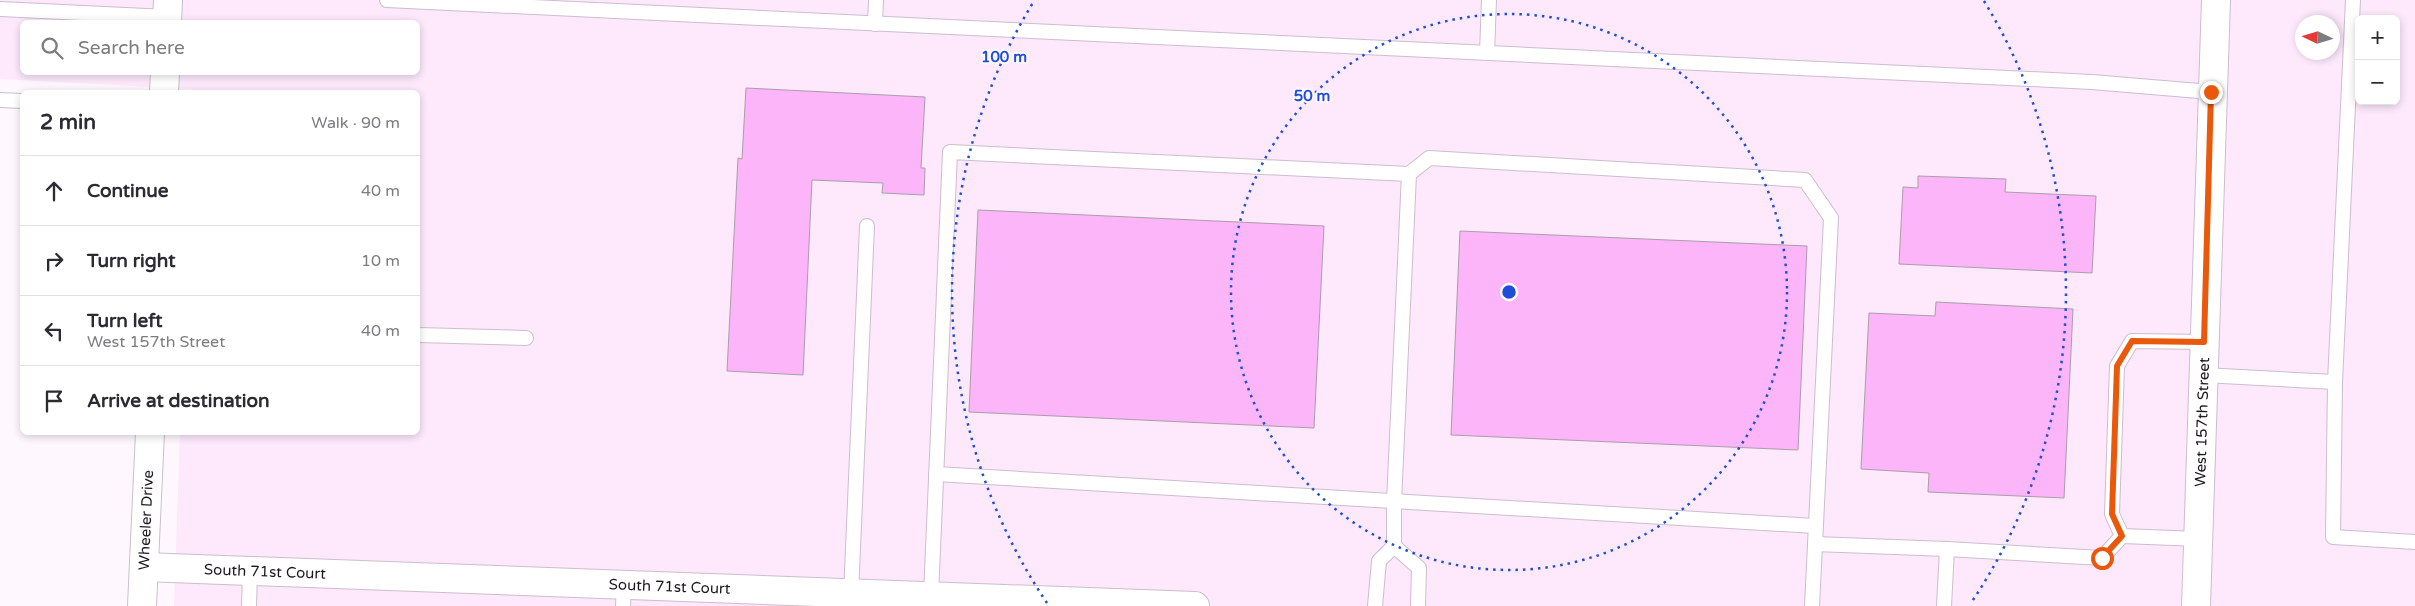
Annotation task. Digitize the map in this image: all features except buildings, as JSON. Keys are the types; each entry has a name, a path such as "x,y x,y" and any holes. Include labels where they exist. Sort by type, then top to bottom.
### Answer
{"street":[{"name":"West 157th Street","path":"2196,606 2211,92 2216,0"},
{"path":"164,90 165,75"},
{"name":"Wheeler Drive","path":"142,606 150,435"},
{"name":"South 71st Court","path":"144,567 624,596 851,594 948,600 1195,606"}],"lane":[{"path":"387,0 2092,82 2211,92"},
{"path":"876,0 876,24"},
{"path":"1487,53 1489,0"},
{"path":"2353,0 2335,382 2333,537 2415,542"},
{"path":"0,9 66,6 168,13"},
{"path":"0,100 20,101"},
{"path":"948,600 936,474 950,152 1409,174 1429,158 1805,180 1831,218 1812,606"},
{"path":"1375,606 1379,561 1394,546 1394,502 1409,174"},
{"path":"851,594 867,226"},
{"path":"420,335 526,338"},
{"path":"2122,536 2112,514 2117,366 2132,341 2204,342"},
{"path":"2203,375 2335,382"},
{"path":"936,474 1815,526"},
{"path":"1815,544 2102,558 2122,536 2199,539"},
{"path":"1394,546 1419,568 1418,606"},
{"path":"1944,606 1948,549"},
{"path":"249,606 250,572"}],"shaded area":[{"path":"0,0 2415,0 2415,606 174,606 180,435 420,435 420,90 192,90 0,79"}],"route":[{"path":"2102,558 2122,536 2112,514 2117,366 2132,341 2204,342 2211,92"}]}
